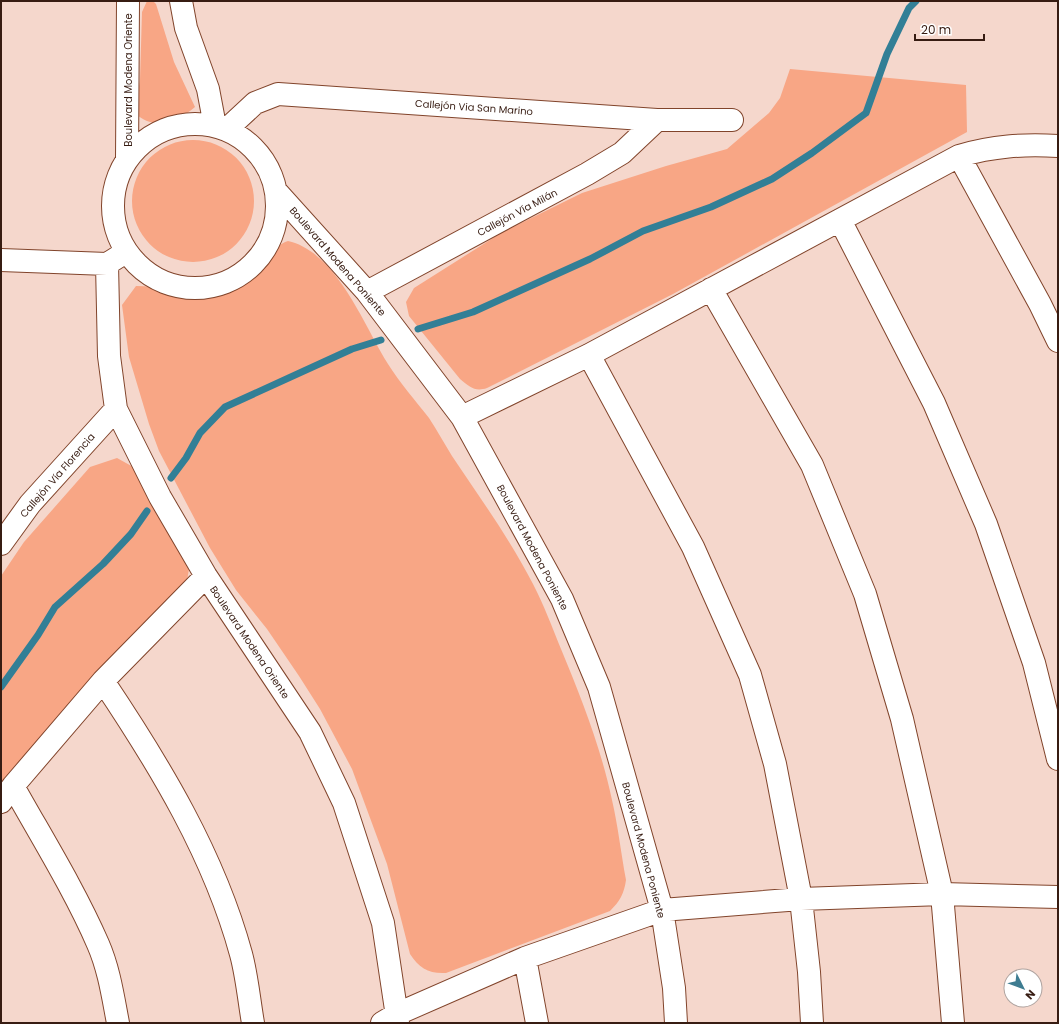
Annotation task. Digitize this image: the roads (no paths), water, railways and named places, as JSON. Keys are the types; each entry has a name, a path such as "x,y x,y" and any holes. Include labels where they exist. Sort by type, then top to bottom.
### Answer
{"street":[{"name":"Boulevard Modena Oriente","path":"127,159 128,1"},
{"path":"181,1 186,28 221,127"},
{"name":"Callejón Via San Marino","path":"221,127 254,104 278,94 657,120 732,120"},
{"name":"Callejón Vía Milán","path":"367,292 587,174 622,153 657,120"},
{"path":"198,124 221,127 252,146 263,159 276,191 276,220 266,247 248,269 223,283 194,289 166,284 141,269 126,252 118,235 113,209 116,183 127,159 147,140 171,127 198,124"},
{"path":"462,417 589,355 959,156 976,151 1024,144 1058,146"},
{"path":"959,156 1040,304 1058,342"},
{"name":"Boulevard Modena Poniente","path":"276,191 367,292 462,417 562,599 599,687 662,910 674,988 676,1023"},
{"path":"840,220 934,403 986,524 1034,663 1058,759"},
{"path":"1,260 107,264 126,252"},
{"name":"Boulevard Modena Oriente","path":"107,264 109,356 116,409 160,497 206,576 310,732 344,803 383,924 392,1020"},
{"path":"711,289 812,465 865,594 902,719 942,894 953,1023"},
{"path":"589,355 693,547 750,675 775,764 801,900 809,972 812,1023"},
{"name":"Callejón Vía Florencia","path":"1,544 30,504 116,409"},
{"path":"118,1023 111,986 98,944 64,878 7,794 104,681 206,576"},
{"path":"104,681 137,732 197,837 226,904 242,956 252,1023"},
{"path":"392,1020 525,958 662,910 801,900 942,894 1058,896"},
{"path":"525,958 537,1023"}],"waterway":[{"path":"418,329 473,312 590,259 643,231 711,207 772,179 812,153 866,113 887,54 909,8 916,1"},
{"path":"171,478 186,458 200,433 225,407 352,349 381,340"},
{"path":"1,687 38,635 55,607 103,564 131,534 147,511"}]}
